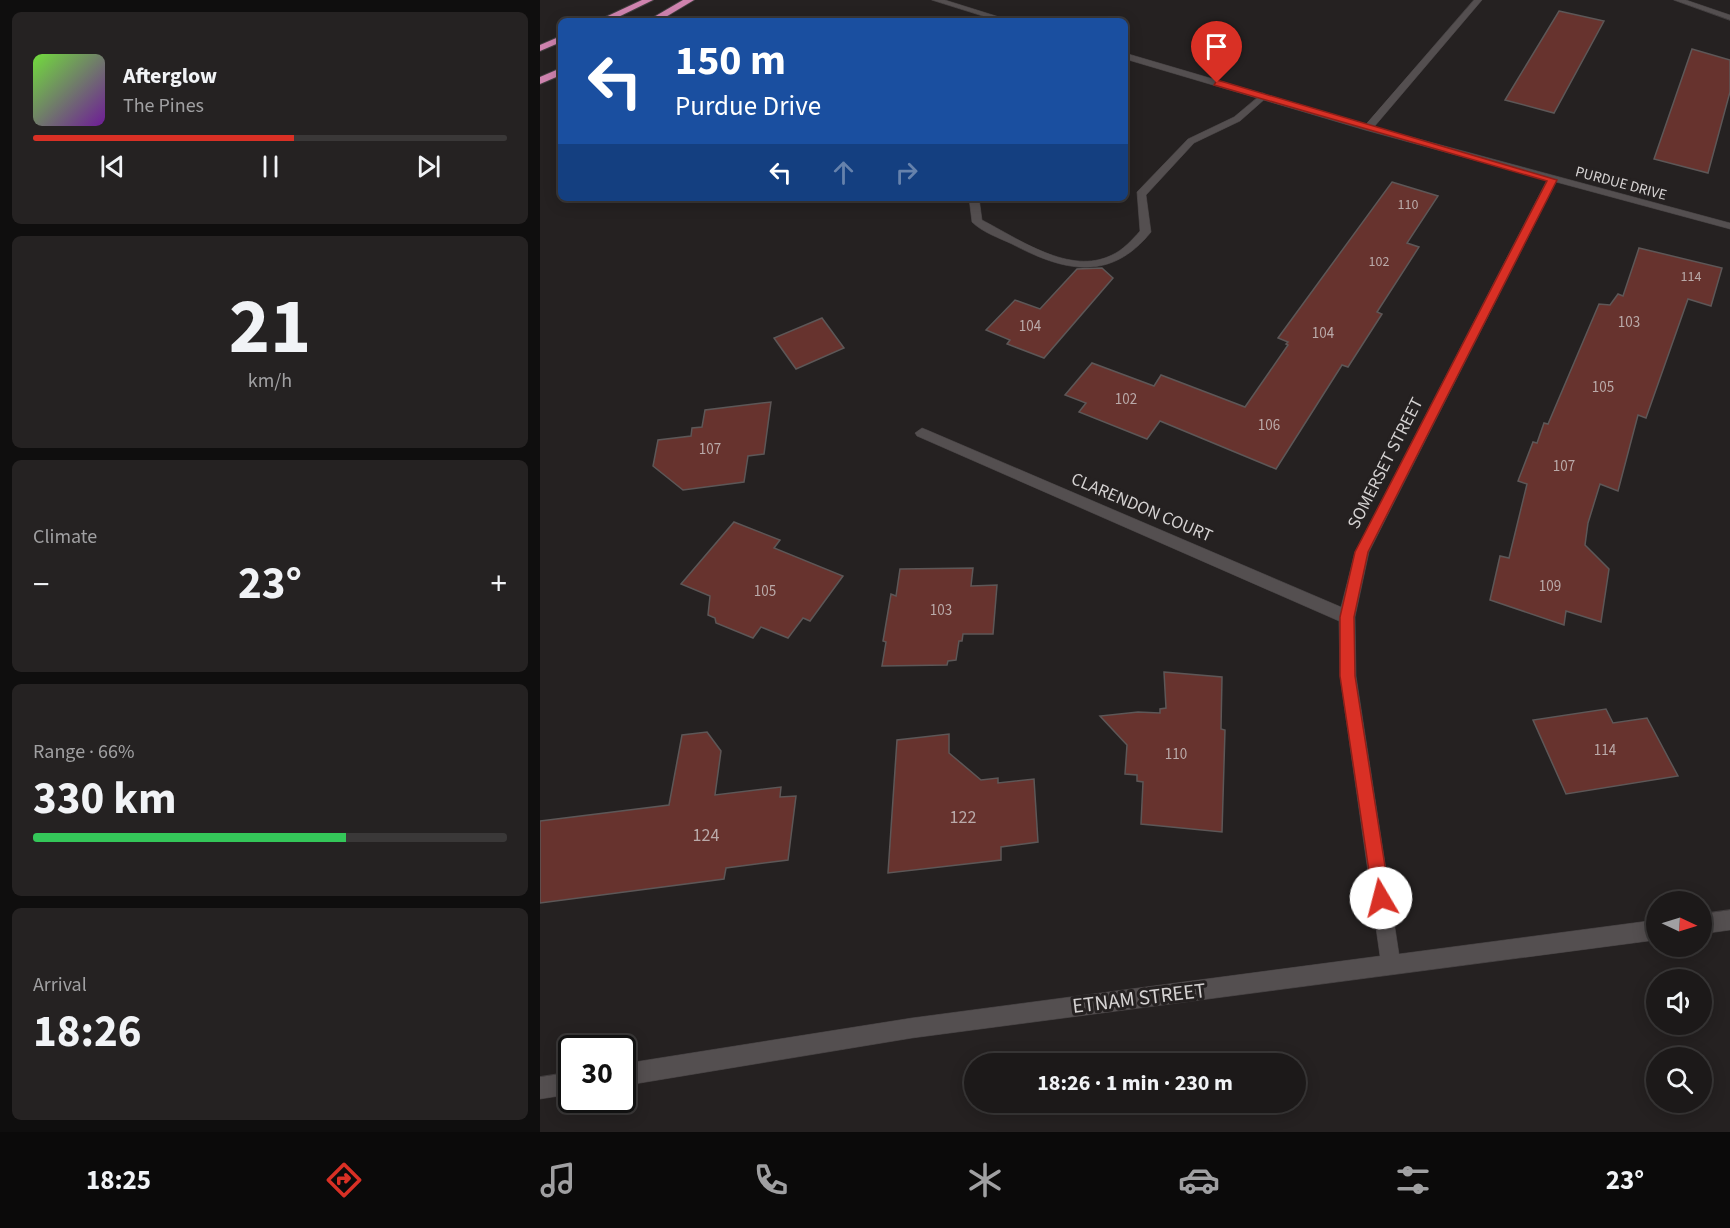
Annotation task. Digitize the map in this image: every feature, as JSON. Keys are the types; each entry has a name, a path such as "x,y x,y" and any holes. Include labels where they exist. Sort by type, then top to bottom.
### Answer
{"highway":[{"path":"609,18 649,0"},
{"path":"657,18 690,0"},
{"path":"540,48 558,40"},
{"path":"540,81 558,72"}],"street":[{"path":"936,0 998,18"},
{"path":"1368,128 1478,0"},
{"path":"1678,0 1730,18"},
{"name":"PURDUE DRIVE","path":"1128,57 1552,180 1730,226"},
{"path":"974,201 977,222 1064,263 1088,265 1116,258 1146,232 1141,194 1191,141 1237,119 1263,96"},
{"name":"SOMERSET STREET","path":"1391,965 1348,676 1347,617 1362,552 1552,180"},
{"name":"CLARENDON COURT","path":"922,433 1347,617"},
{"path":"1712,922 1730,920"},
{"name":"ETNAM STREET","path":"636,1073 912,1028 1646,931"},
{"path":"540,1088 558,1085"}],"building":[{"path":"1559,11 1604,21 1554,113 1505,100"},
{"path":"1692,49 1730,60 1730,92 1708,173 1654,159"},
{"path":"1392,182 1438,196 1407,243 1419,247 1377,312 1382,314 1348,367 1342,365 1276,469 1160,421 1147,439 1079,412 1086,403 1065,395 1092,363 1154,386 1161,375 1245,407 1288,345 1286,344 1288,342 1278,338"},
{"path":"1639,248 1722,268 1711,306 1688,299 1646,418 1638,415 1618,491 1600,484 1588,523 1585,545 1609,569 1601,622 1566,611 1564,625 1490,600 1500,556 1509,558 1527,484 1518,481 1533,442 1537,443 1544,423 1548,424 1599,304 1610,305 1618,294 1623,296"},
{"path":"1102,268 1113,278 1044,358 1007,344 1010,340 986,330 1015,300 1040,309 1077,269"},
{"path":"822,318 844,348 796,369 774,338"},
{"path":"771,402 764,454 748,456 744,482 683,490 653,466 658,440 691,436 692,428 702,427 705,410"},
{"path":"734,522 780,540 774,548 843,576 810,621 803,618 788,638 761,627 753,638 716,623 715,618 708,615 710,596 681,584"},
{"path":"973,568 971,586 997,585 993,634 963,634 962,641 959,641 956,660 948,661 947,665 882,666 886,642 883,641 891,594 896,596 900,569"},
{"path":"1164,672 1222,677 1221,729 1225,730 1222,832 1141,824 1143,782 1137,781 1137,775 1125,774 1127,745 1100,716 1138,712 1160,713 1160,709 1166,708"},
{"path":"1606,709 1613,723 1647,718 1678,776 1566,794 1533,720"},
{"path":"707,732 721,751 715,795 781,787 780,797 796,796 788,860 726,868 724,879 540,903 540,821 669,805 682,735"},
{"path":"949,734 949,753 981,780 998,778 998,783 1034,779 1038,842 1001,847 1001,860 888,873 897,740"}],"route":[{"path":"1217,83 1552,180 1483,310 1362,552 1347,617 1348,676 1381,898"}]}
